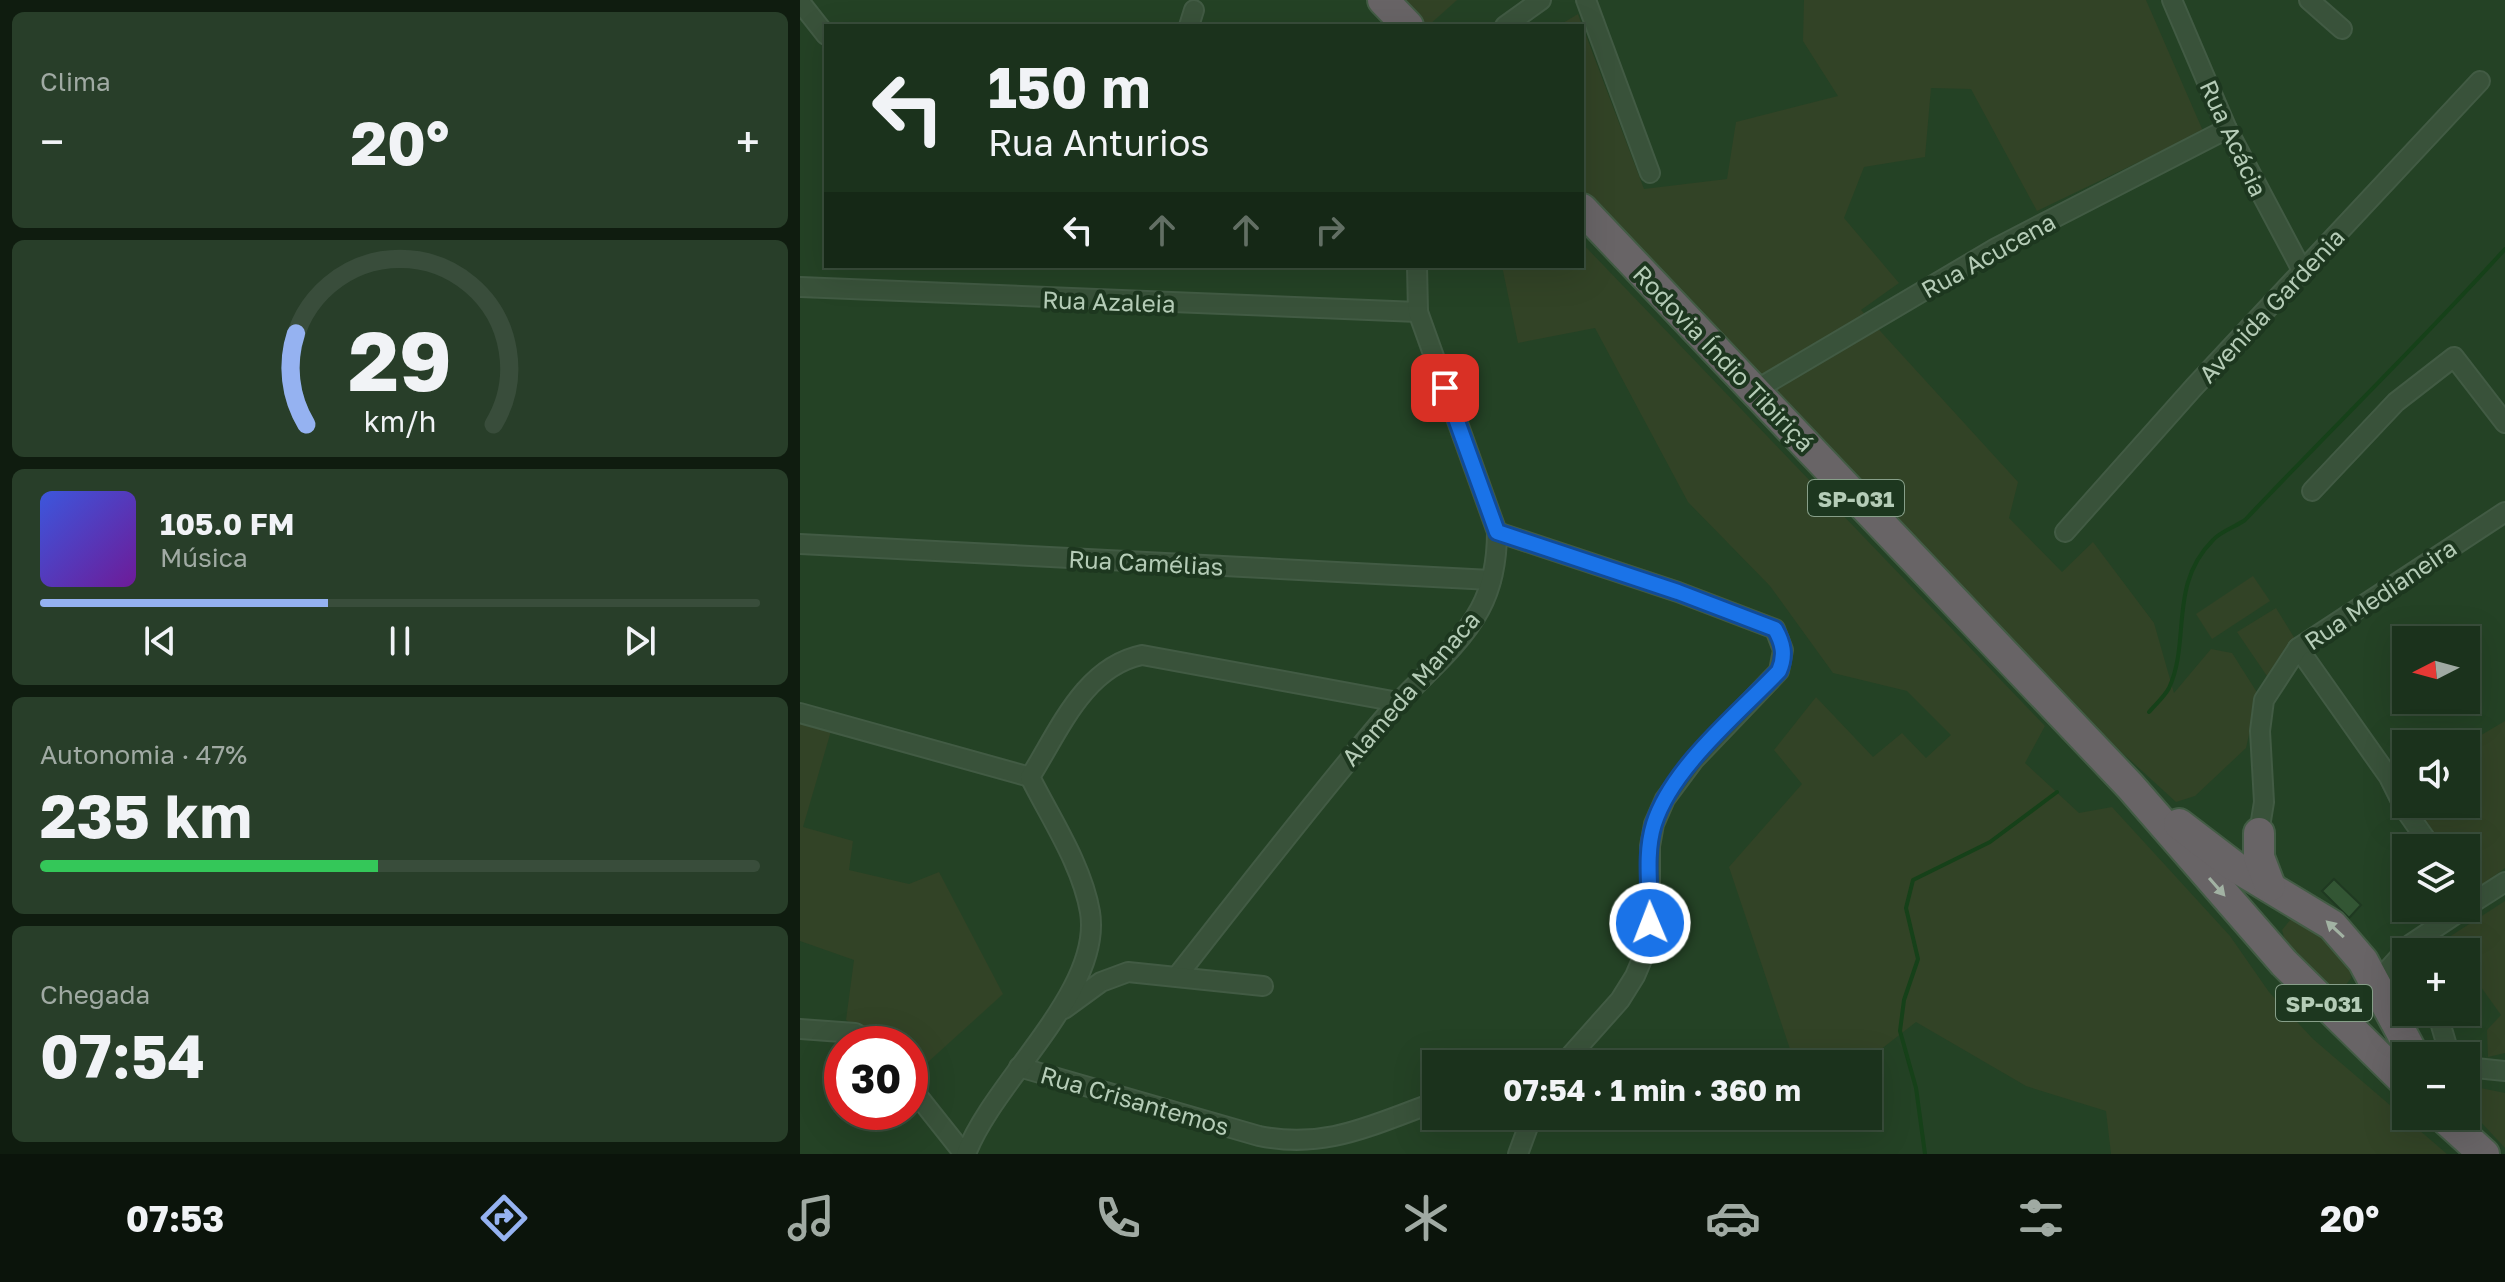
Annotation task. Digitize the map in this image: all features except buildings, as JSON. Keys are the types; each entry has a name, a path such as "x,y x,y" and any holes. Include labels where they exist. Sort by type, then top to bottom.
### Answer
{"highway":[{"path":"1383,0 1406,24"},
{"name":"Rodovia Índio Tibiriçá","path":"1584,211 2130,786 2271,948 2392,1069"},
{"name":"Rodovia Índio Tibiriçá","path":"2130,786 2213,849 2332,925 2369,973 2406,1042"},
{"path":"2213,849 2244,848 2259,833"},
{"path":"2259,833 2259,857 2270,886"},
{"path":"2271,948 2273,922 2283,911 2301,903"},
{"path":"2324,1000 2353,1002 2369,973"}],"street":[{"path":"1508,24 1541,0"},
{"path":"1586,0 1650,173"},
{"name":"Rua Acácia","path":"2172,0 2227,129 2303,272"},
{"path":"2309,0 2342,29"},
{"path":"800,2 824,32"},
{"name":"Avenida Gardenia","path":"2065,532 2188,394 2480,81"},
{"name":"Rua Acucena","path":"1754,391 1996,248 2227,129"},
{"name":"Alameda Manaca","path":"1178,975 1398,702 1462,634 1480,609 1491,580 1497,559 1497,532 1418,312 1417,268"},
{"name":"Rua Azaleia","path":"800,287 1418,312"},
{"path":"2312,491 2396,402 2454,357 2505,423"},
{"name":"Rua Medianeira","path":"2259,833 2264,802 2260,731 2264,700 2298,648 2505,512"},
{"path":"1497,532 1678,592 1775,629 1783,650 1779,671 1694,760 1665,799 1654,824 1650,846 1650,923 1646,950 1620,1000 1575,1050"},
{"name":"Rua Camélias","path":"800,544 1491,580"},
{"path":"2298,648 2389,777 2406,811 2422,834"},
{"path":"1030,777 1089,686 1114,664 1142,655 1398,702"},
{"path":"800,713 1030,777 1084,892 1091,922 1088,952 1058,1013 990,1107 965,1154 928,1108"},
{"path":"2480,896 2505,882"},
{"path":"2424,938 2444,922"},
{"path":"2369,973 2392,960"},
{"path":"1058,1013 1101,982 1140,971 1263,986"},
{"path":"800,1029 824,1031"},
{"name":"Rua Crisantemos","path":"1019,1067 1259,1136 1298,1142 1323,1141 1422,1107"},
{"path":"2480,1068 2505,1071"},
{"path":"1518,1154 1527,1130"}],"green space":[{"path":"1400,0 1457,0 1430,24 1426,24"},
{"path":"1804,0 2146,0 2203,131 2037,211 1971,89 1931,88 1925,157 1864,167 1844,218 1899,283 1861,310 2018,482 2009,518 2062,572 2093,542 2154,623 2174,693 2211,649 2232,653 2258,694 2246,748 2195,796 2176,802 2071,706 1584,191 1584,30 1644,189 1727,179 1736,122 1838,96 1803,41"},
{"path":"1578,14 1582,24 1561,24"},
{"path":"1584,245 2045,726 2025,763 2079,813 2112,807 2230,936 2269,992 2313,1039 2392,1107 2392,1130 2419,1130 2447,1154 2111,1154 2106,1111 2026,1086 1916,1022 1880,1050 1790,1050 1729,867 1802,784 1774,750 1816,697 1873,757 1902,733 1926,758 1951,735 1907,691 1833,673 1770,586 1688,502 1595,328 1518,343 1502,268 1584,268"},
{"path":"2253,576 2270,601 2212,639 2196,614"},
{"path":"2276,608 2295,639 2267,676 2237,632"},
{"path":"2505,721 2505,868 2480,887 2480,834 2434,834 2424,818 2480,818 2480,736"},
{"path":"800,722 831,731 803,827 853,841 849,870 909,884 939,872 1003,994 928,1062 928,1026 856,1026 846,1020 854,960 800,941"},
{"path":"2505,901 2505,1053 2488,1057 2487,1030 2501,1015 2480,986 2480,938 2448,938 2472,922 2480,922 2480,917"},
{"path":"2298,918 2315,928 2339,951 2351,978 2345,986 2329,987 2286,945 2282,930 2291,919"},
{"path":"2480,1088 2505,1093 2505,1148 2480,1121"}],"waterway":[{"path":"2149,712 2167,691 2175,670 2185,594 2199,557 2216,537 2245,520 2505,249"},
{"path":"1925,1154 1916,1088 1900,1031 1904,1000 1918,959 1906,908 1913,880 1990,842 2057,792"}],"route":[{"path":"1445,388 1497,532 1678,592 1775,629 1781,641 1784,661 1779,671 1694,760 1665,799 1654,824 1650,846 1650,923"}]}
